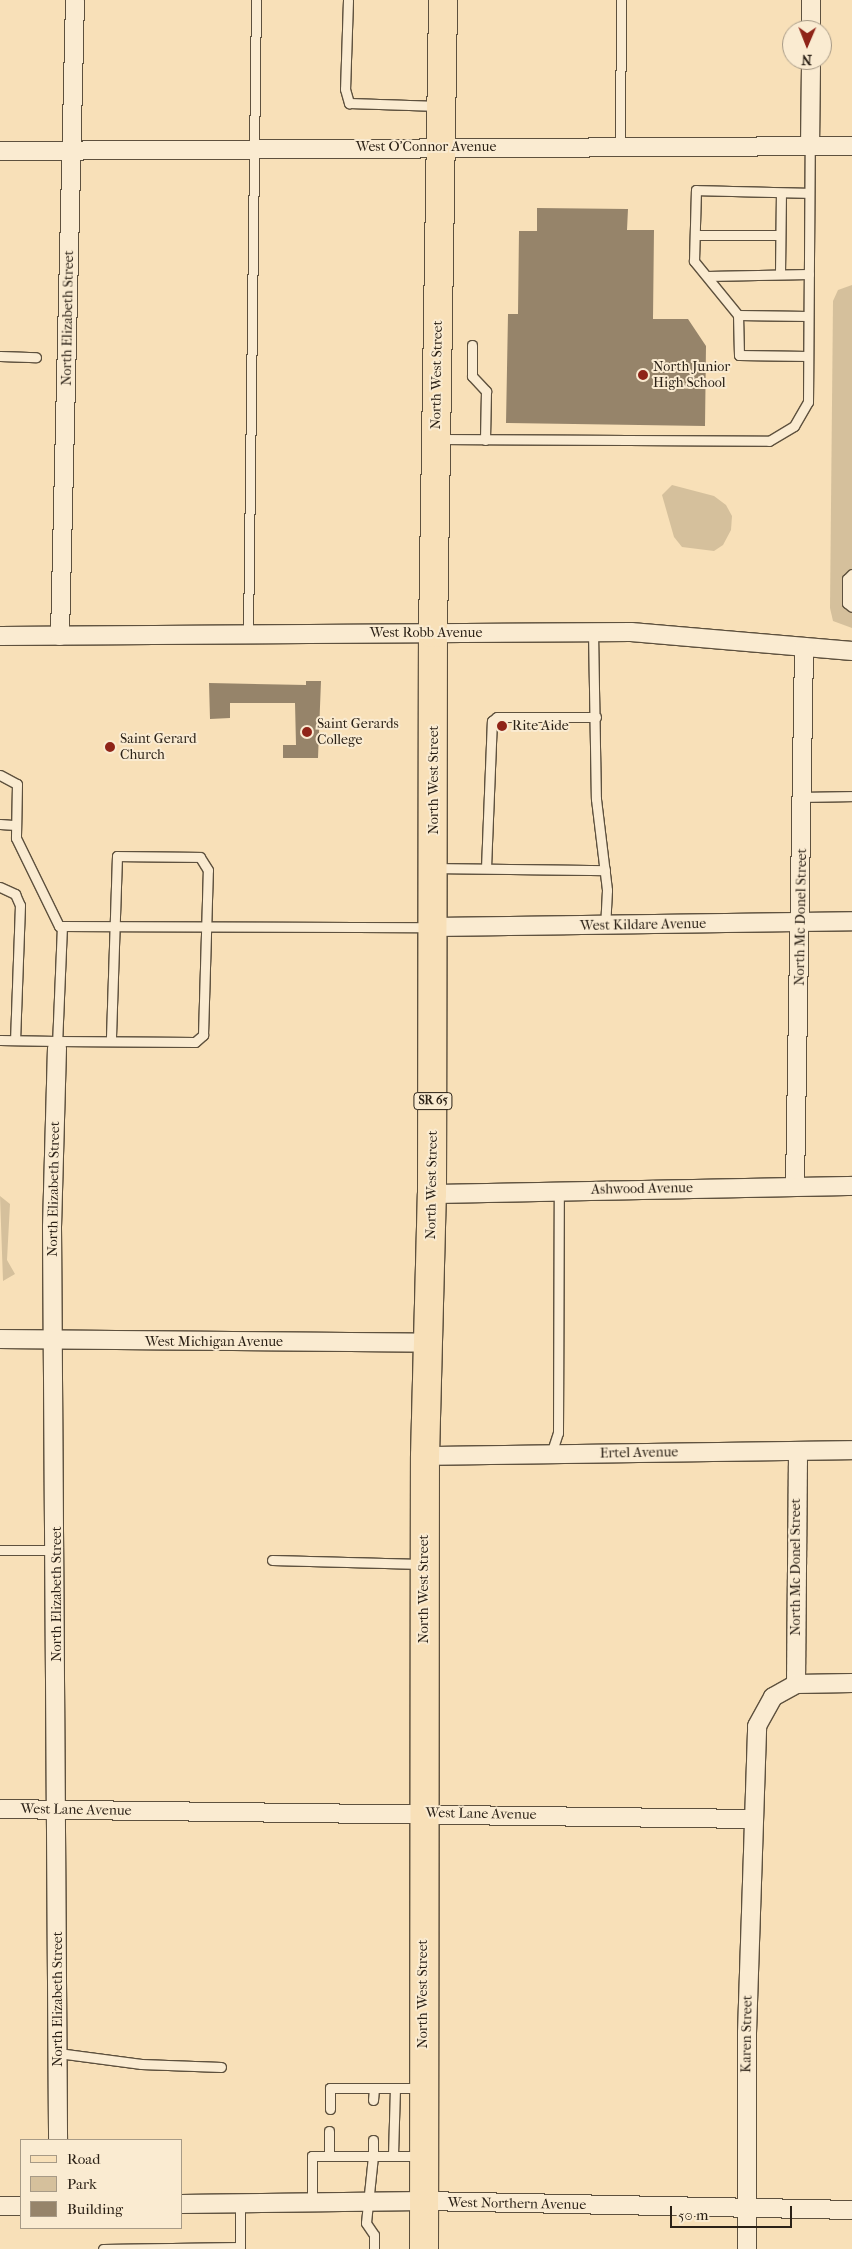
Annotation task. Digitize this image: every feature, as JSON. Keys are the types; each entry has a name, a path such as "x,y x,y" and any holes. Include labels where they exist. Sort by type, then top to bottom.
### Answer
{"main road":[{"name":"North West Street","path":"424,2249 424,1564 432,1194 434,927 433,633 442,0"}],"street":[{"name":"North Elizabeth Street","path":"60,636 75,0"},
{"path":"811,0 811,20"},
{"path":"810,146 811,70"},
{"name":"West O'Connor Avenue","path":"0,151 620,145 852,146"},
{"name":"West Robb Avenue","path":"0,636 661,633 852,651"},
{"name":"North Mc Donel Street","path":"795,1186 802,922 804,647"},
{"name":"West Kildare Avenue","path":"434,927 852,921"},
{"name":"North Elizabeth Street","path":"57,1044 53,1341 59,1810 58,2139"},
{"name":"Ashwood Avenue","path":"432,1194 852,1186"},
{"name":"West Michigan Avenue","path":"0,1339 53,1341 428,1343"},
{"name":"North Mc Donel Street","path":"796,1684 798,1450"},
{"name":"Ertel Avenue","path":"425,1456 852,1450"},
{"path":"752,1819 757,1726 773,1697 796,1684 852,1683"},
{"name":"West Lane Avenue","path":"0,1809 424,1813 752,1819"},
{"name":"Karen Street","path":"747,2249 752,1819"},
{"name":"West Northern Avenue","path":"182,2204 424,2201 852,2210"},
{"path":"0,2206 20,2206"}],"lane":[{"path":"248,634 252,148 256,0"},
{"path":"348,0 345,89 349,103 441,106"},
{"path":"620,145 621,0"},
{"path":"436,439 769,441 794,426 808,402 810,146"},
{"path":"808,356 739,355 738,315 694,261 696,190 809,193"},
{"path":"780,273 782,193"},
{"path":"695,235 780,235"},
{"path":"708,276 780,273 809,274"},
{"path":"738,315 808,316"},
{"path":"472,345 472,376 486,391 484,440"},
{"path":"0,356 36,357"},
{"path":"852,574 847,579 847,603 852,607"},
{"path":"593,632 596,799 605,870 605,926"},
{"path":"486,868 492,721 498,717 596,717"},
{"path":"0,775 17,784 16,838 62,926 57,1044"},
{"path":"803,797 852,796"},
{"path":"0,824 16,825"},
{"path":"0,1040 57,1044 111,1041 195,1042 203,1035 208,870 200,857 117,856 111,1041"},
{"path":"434,868 605,870"},
{"path":"0,887 15,894 20,905 14,1040"},
{"path":"62,926 434,927"},
{"path":"551,1454 558,1433 559,1191"},
{"path":"0,1550 56,1550"},
{"path":"272,1560 424,1564"},
{"path":"58,2053 221,2067"},
{"path":"330,2109 330,2088 423,2088"},
{"path":"374,2088 374,2100"},
{"path":"393,2155 395,2088"},
{"path":"329,2131 329,2155"},
{"path":"373,2140 366,2223 374,2235 374,2249"},
{"path":"312,2202 312,2156 424,2156"},
{"path":"103,2249 240,2247 240,2204"}],"green space":[{"path":"852,285 852,628 833,621 830,608 833,301 838,290"},
{"path":"672,485 714,496 726,505 732,516 731,530 723,545 714,551 682,547 674,537 662,495"},
{"path":"0,1196 10,1204 7,1260 15,1274 3,1281"}],"building":[{"path":"537,208 628,209 627,230 654,230 653,319 688,319 706,346 705,426 506,423 508,314 518,314 519,231 537,231"},
{"name":"Saint Gerards College","path":"306,681 321,681 318,758 283,758 283,745 296,745 295,703 230,703 230,718 210,719 209,683 306,685"}],"place":[{"name":"North Junior High School","path":"643,375"},
{"name":"Rite Aide","path":"502,726"},
{"name":"Saint Gerards College","path":"307,732"},
{"name":"Saint Gerard Church","path":"110,747"}]}
